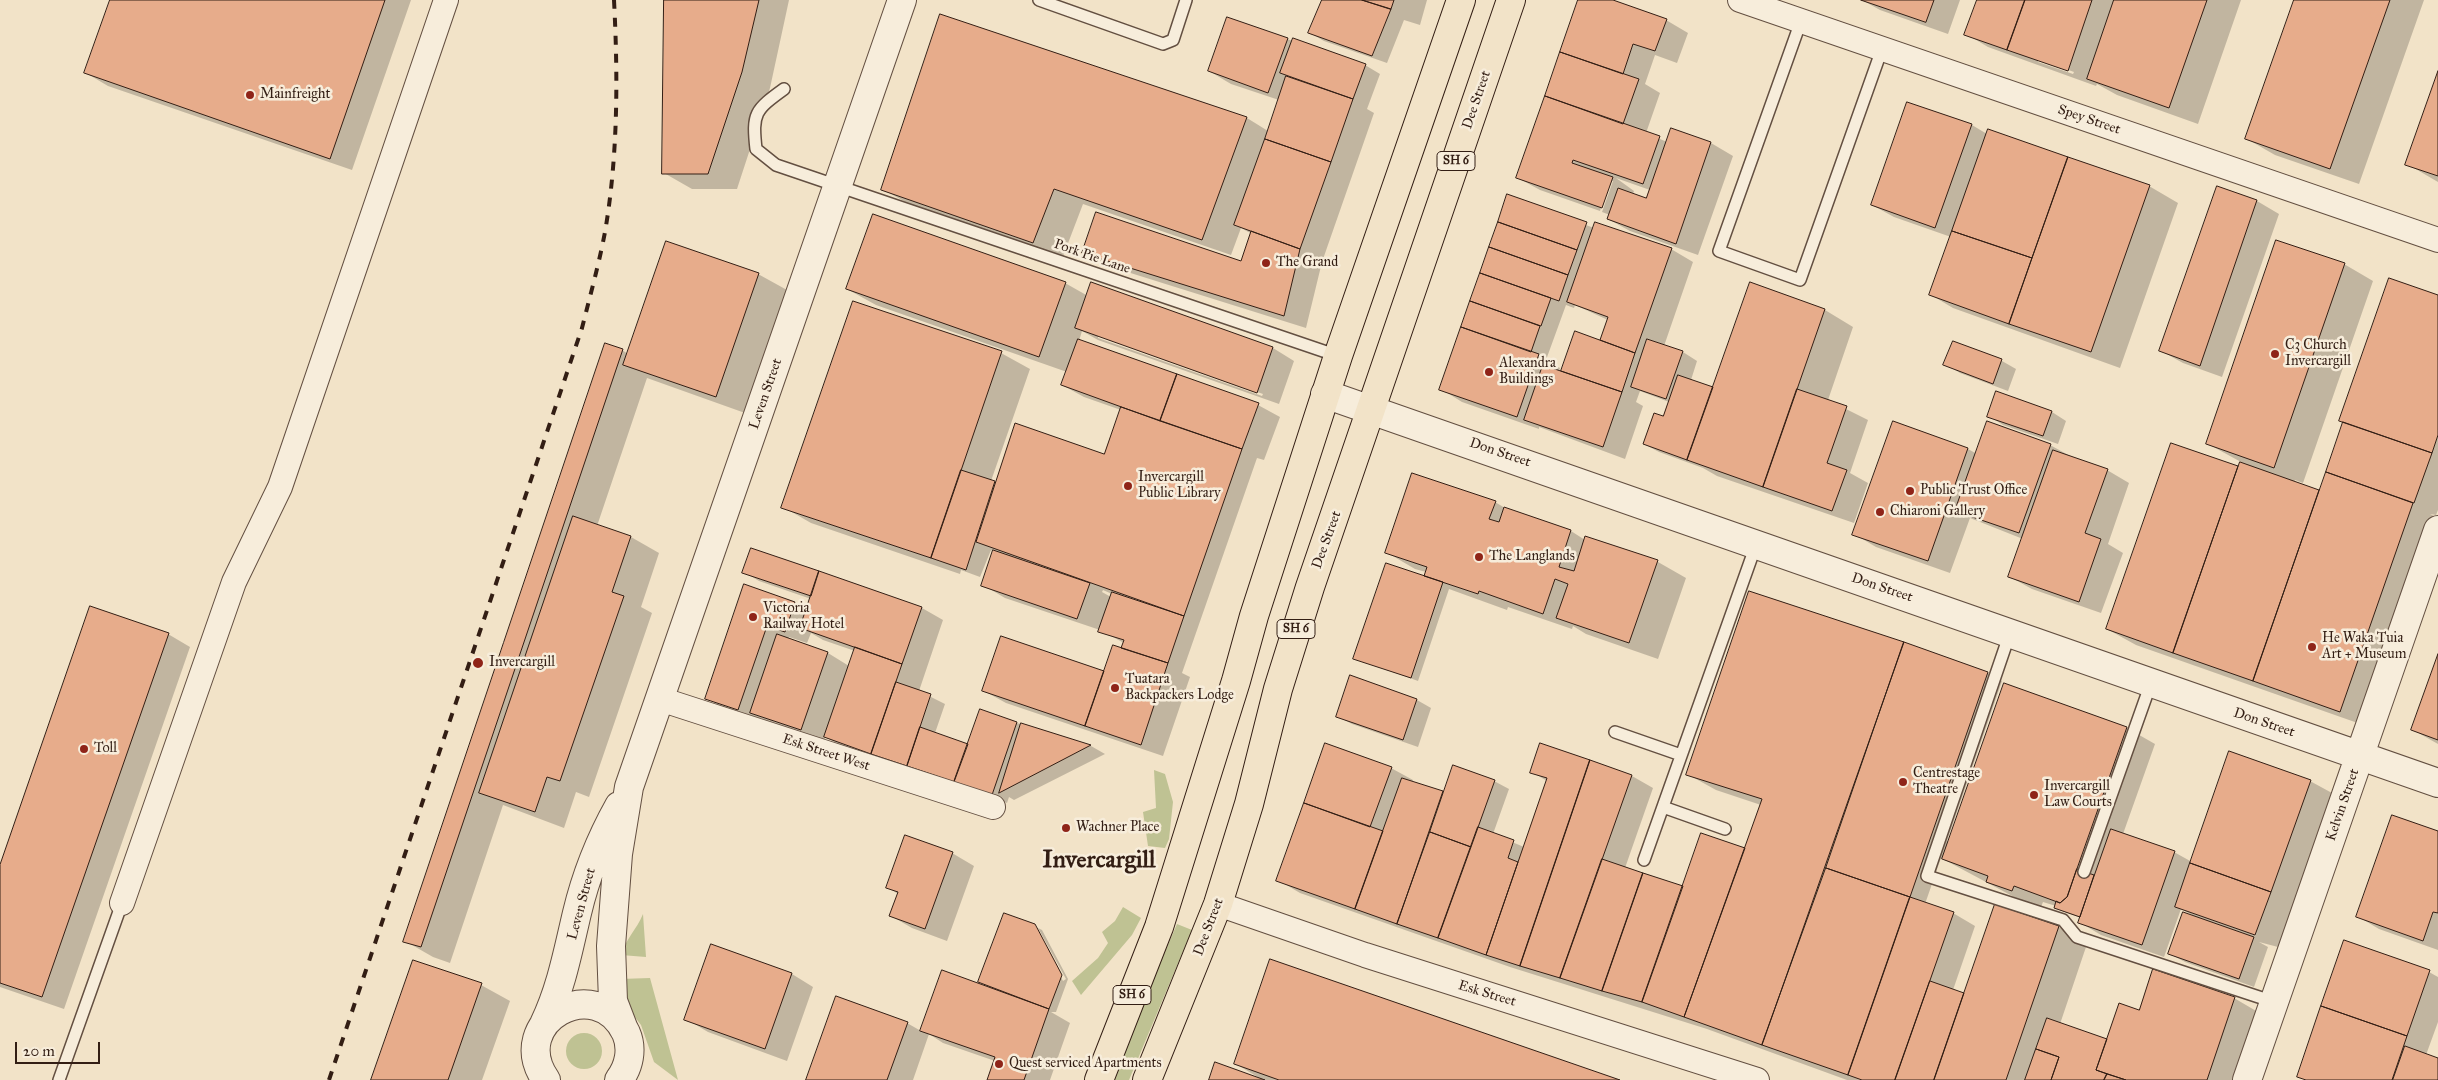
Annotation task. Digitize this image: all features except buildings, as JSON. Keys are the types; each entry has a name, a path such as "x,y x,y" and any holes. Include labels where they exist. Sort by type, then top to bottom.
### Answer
{"main road":[{"name":"SH 6","path":"1099,1080 1159,927 1325,394 1461,0"},
{"name":"Dee Street","path":"1147,1080 1218,904 1249,804 1278,689 1307,596 1511,0"}],"street":[{"path":"122,903 234,582 280,487 446,0"},
{"name":"Leven Street","path":"539,1073 536,1047 538,1035 561,982 578,912 601,839 629,787 902,0"},
{"name":"Spey Street","path":"1740,0 2438,240"},
{"name":"Don Street","path":"1325,394 1756,543 2438,783"},
{"name":"Kelvin Street","path":"2247,1080 2438,530"},
{"name":"Esk Street West","path":"660,698 993,807"},
{"name":"Leven Street","path":"629,787 618,854 611,946 612,1001 626,1038 636,1080"},
{"name":"Esk Street","path":"1218,904 1365,955 1757,1080"},
{"path":"544,1024 553,1014 578,1004 592,1005 604,1009 615,1017 626,1038 629,1062 619,1080"}],"lane":[{"path":"1039,0 1164,44 1173,40 1186,0"},
{"path":"1801,21 1719,251 1800,280 1882,49"},
{"name":"Pork Pie Lane","path":"784,89 762,105 753,125 756,149 776,165 1338,356"},
{"path":"1644,860 1756,543"},
{"path":"2010,633 1926,876 2063,920 2078,937 2274,1002"},
{"path":"2084,872 2152,683"},
{"path":"1615,732 1681,755"},
{"path":"1663,807 1725,829"},
{"path":"59,1080 122,903"}],"green space":[{"path":"1154,770 1165,774 1173,802 1169,839 1165,848 1148,846 1143,812 1156,808"},
{"path":"1123,907 1141,918 1132,935 1081,995 1072,981 1098,958 1108,943 1102,932 1115,921"},
{"path":"643,914 646,957 621,955 625,944"},
{"path":"1177,924 1192,930 1129,1080 1114,1080 1134,1023"},
{"path":"650,978 678,1080 654,1062 641,1025 624,1003 620,979"},
{"path":"584,1033 591,1034 597,1038 601,1044 601,1058 597,1064 591,1068 584,1069 577,1068 571,1064 567,1058 566,1051 567,1044 571,1038 577,1034"}],"railway":[{"path":"329,1080 582,328 605,232 615,145 616,58 614,0"}],"place":[{"name":"Mainfreight","path":"250,95"},
{"name":"The Grand","path":"1266,263"},
{"name":"C3 Church Invercargill","path":"2275,354"},
{"name":"Alexandra Buildings","path":"1489,372"},
{"name":"Invercargill Public Library","path":"1128,486"},
{"name":"Public Trust Office","path":"1910,491"},
{"name":"Chiaroni Gallery","path":"1880,512"},
{"name":"The Langlands","path":"1479,557"},
{"name":"Victoria Railway Hotel","path":"753,617"},
{"name":"He Waka Tuia Art + Museum","path":"2312,647"},
{"name":"Invercargill","path":"478,663"},
{"name":"Tuatara Backpackers Lodge","path":"1115,688"},
{"name":"Toll","path":"84,749"},
{"name":"Centrestage Theatre","path":"1903,782"},
{"name":"Invercargill Law Courts","path":"2034,795"},
{"name":"Wachner Place","path":"1066,828"},
{"name":"Quest serviced Apartments","path":"999,1064"}],"district":[{"name":"Invercargill","path":"1099,861"}]}
